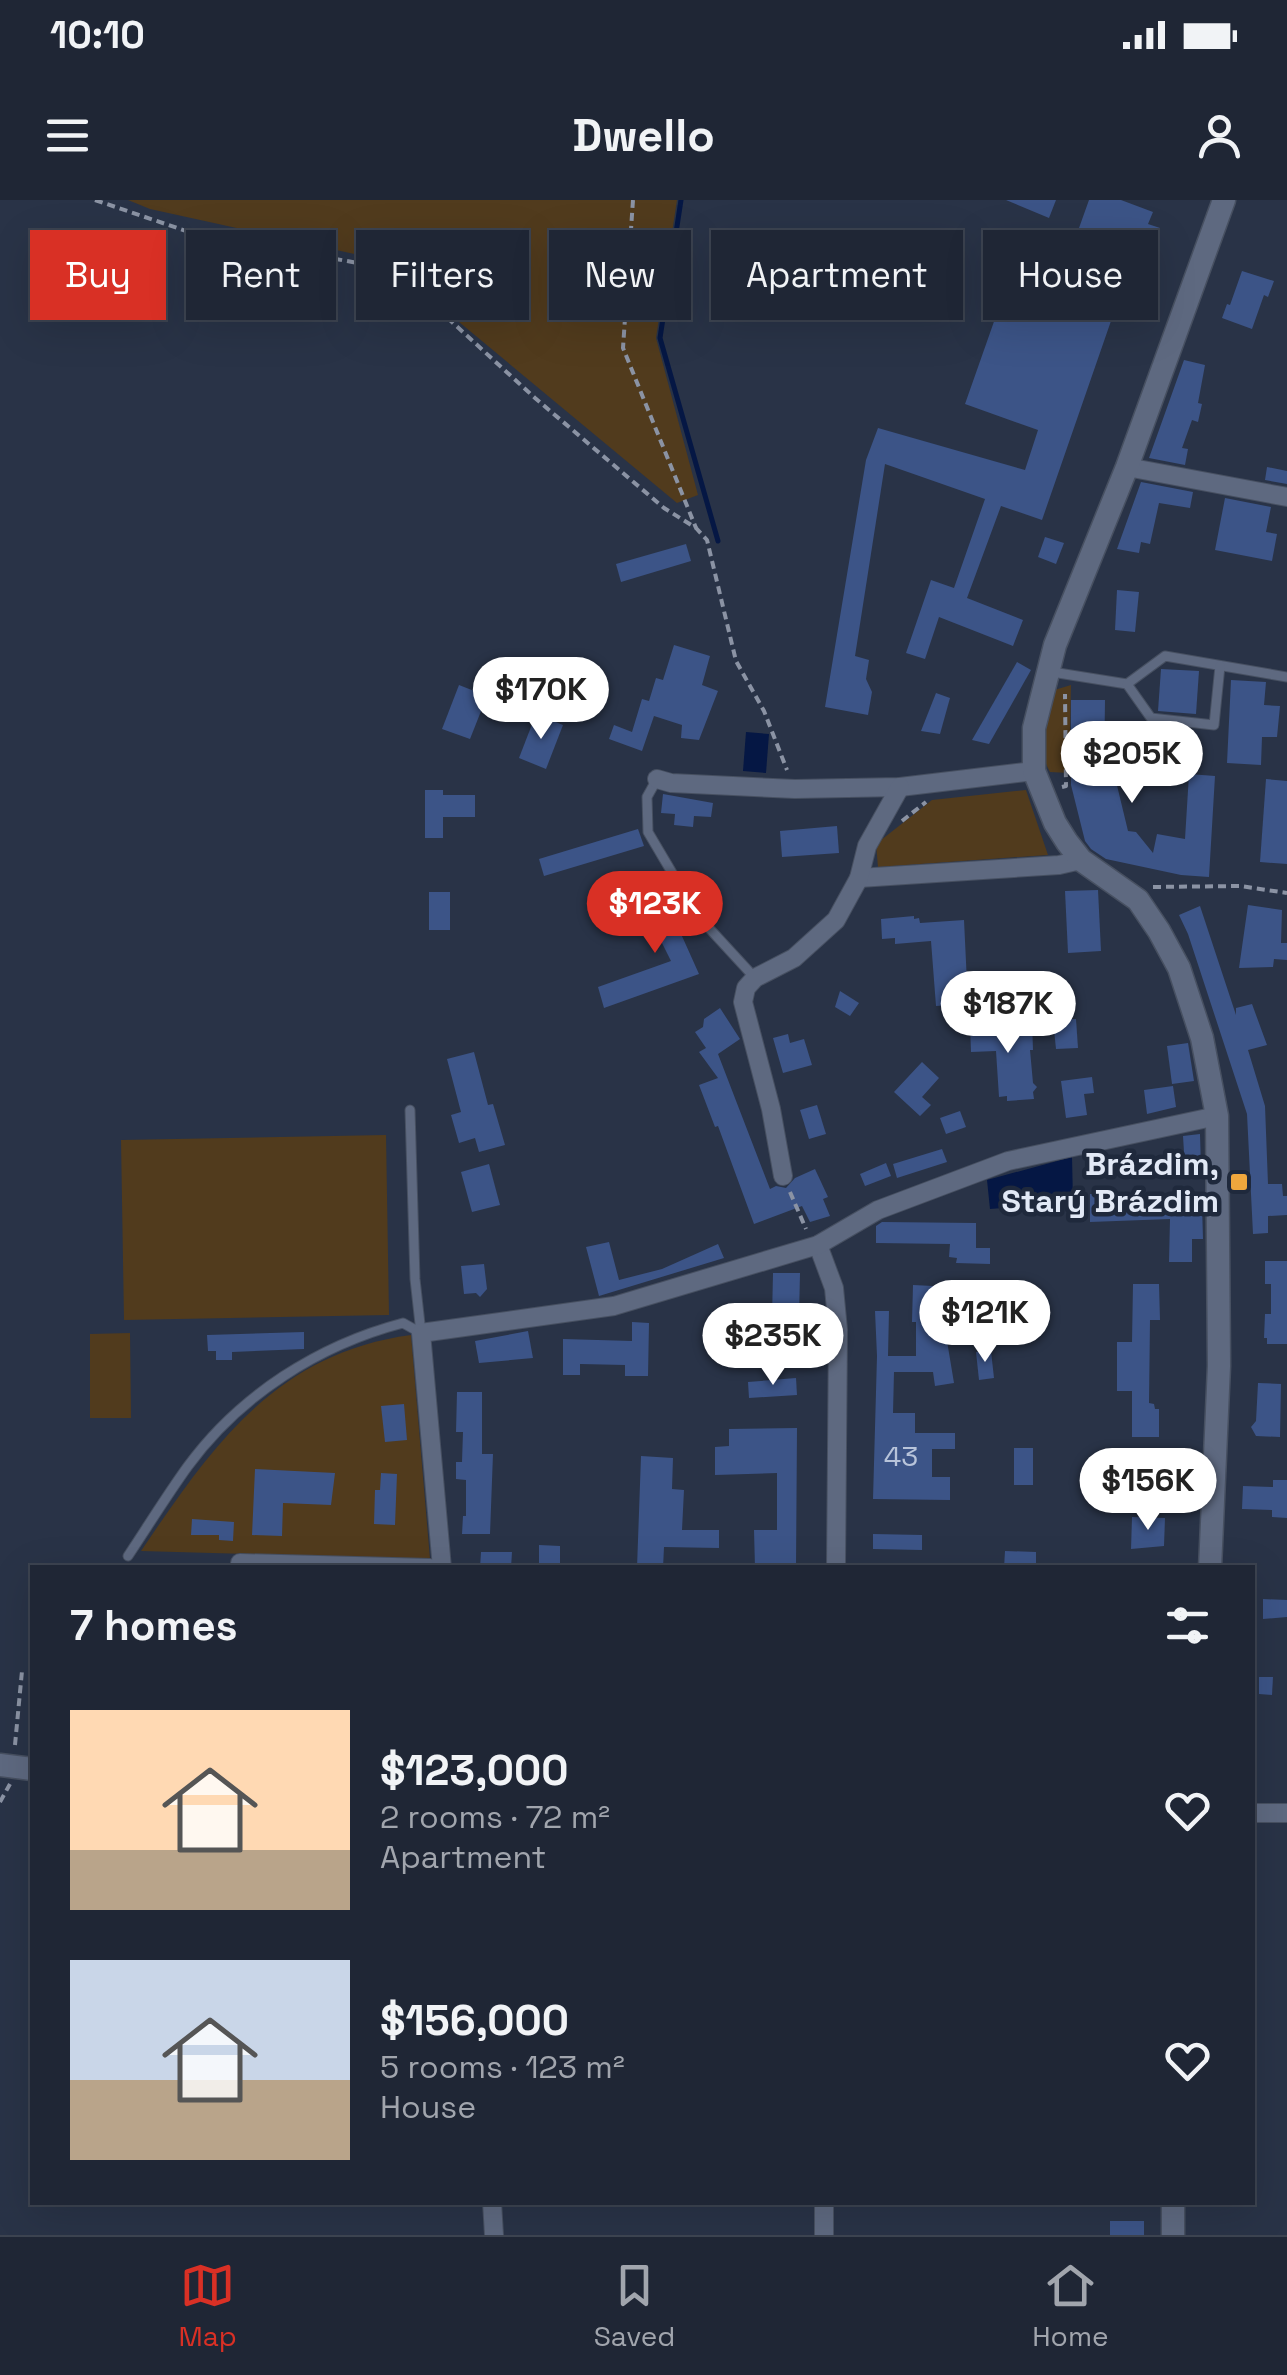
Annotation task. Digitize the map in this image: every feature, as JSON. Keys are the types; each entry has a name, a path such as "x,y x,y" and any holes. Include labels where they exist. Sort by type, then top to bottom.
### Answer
{"street":[{"path":"1210,1565 1220,1366 1217,1116 1202,1038 1179,968 1138,900 1081,860 1055,823 1034,770 1034,728 1224,200"},
{"path":"1128,467 1287,497"},
{"path":"657,778 671,783 794,789 900,787 1034,770"},
{"path":"784,1176 771,1109 742,1002 746,988 755,978 794,958 836,920 859,878 868,846 900,787"},
{"path":"859,878 1059,865 1081,860"},
{"path":"442,1565 421,1333 614,1306 818,1245 878,1210 1008,1161 1217,1116"},
{"path":"818,1245 834,1288 838,1330 836,1565"},
{"path":"240,1563 316,1565"},
{"path":"1255,1813 1287,1813"},
{"path":"492,2205 494,2235"},
{"path":"824,2205 824,2235"},
{"path":"1173,2205 1173,2235"}],"lane":[{"path":"1055,673 1127,684 1165,656 1287,676"},
{"path":"1127,684 1150,718 1214,725 1220,666"},
{"path":"657,778 646,797 648,832 697,915 755,978"},
{"path":"410,1110 415,1279 421,1333"},
{"path":"128,1556 190,1463 256,1394 332,1348 370,1332 403,1323 421,1333"}],"path":[{"path":"96,200 168,227 358,263 428,300 535,398 707,540 736,662 764,711 794,789"},
{"path":"633,200 623,348 696,528"},
{"path":"1052,790 1066,786 1055,673"},
{"path":"898,824 936,794"},
{"path":"1138,900 1153,887 1240,886 1287,893"},
{"path":"784,1176 805,1226 818,1245"},
{"path":"15,1767 22,1672"}],"shaded area":[{"path":"128,200 677,200 672,230 549,230 549,320 659,320 656,338 698,495 677,503 457,320 529,320 529,230 356,230 356,254 336,250 336,230 245,230 150,209"},
{"path":"1071,685 1069,773 1050,772 1043,743 1051,691"},
{"path":"1026,790 1048,855 878,867 876,844 932,800"},
{"path":"386,1135 389,1315 124,1320 121,1140"},
{"path":"130,1333 131,1418 90,1418 90,1334"},
{"path":"411,1335 430,1559 141,1551 194,1475 252,1410 322,1362 364,1345"}],"water":[{"path":"746,732 769,734 766,773 743,771"},
{"path":"1072,1157 1073,1202 990,1209 987,1180"}],"building":[{"path":"1006,200 1056,200 1049,218"},
{"path":"1089,200 1121,200 1153,212 1148,224 1160,228 1158,235 1158,230 1079,228"},
{"path":"1242,271 1274,281 1268,297 1264,295 1252,329 1222,318"},
{"path":"995,320 1111,320 1042,520 1001,506 967,598 1023,620 1013,646 939,617 925,659 906,653 931,580 954,588 985,499 885,464 855,656 869,660 866,679 872,692 868,715 825,707 866,460 878,428 1025,470 1038,430 965,404"},
{"path":"1184,360 1205,365 1198,422 1192,420 1182,448 1188,449 1185,465 1149,458"},
{"path":"1267,467 1287,471 1287,484 1265,480"},
{"path":"1141,482 1193,492 1190,508 1159,503 1150,544 1141,542 1139,553 1117,549"},
{"path":"1225,498 1271,507 1266,532 1277,534 1272,561 1215,550"},
{"path":"1045,537 1064,543 1056,564 1038,557"},
{"path":"686,544 691,561 621,582 616,564"},
{"path":"1117,590 1139,592 1135,632 1115,630"},
{"path":"674,645 710,656 702,685 718,691 699,740 681,738 682,725 654,716 642,751 609,739 614,725 632,732 642,699 649,701 656,678 663,680"},
{"path":"1017,662 1031,670 989,744 972,740"},
{"path":"1161,669 1199,671 1196,714 1158,711"},
{"path":"1231,680 1266,682 1264,705 1280,706 1277,737 1262,737 1261,765 1227,763"},
{"path":"459,685 487,696 470,739 442,729"},
{"path":"936,693 950,698 940,734 921,731"},
{"path":"1071,700 1105,700 1104,776 1114,773 1128,831 1136,832 1153,853 1157,834 1185,839 1189,774 1215,776 1209,877 1106,859 1091,849 1085,841 1071,785"},
{"path":"536,714 563,725 546,769 519,758"},
{"path":"1266,779 1287,781 1287,864 1260,862"},
{"path":"425,790 443,790 443,795 475,795 475,817 443,817 443,838 425,838"},
{"path":"663,794 713,803 711,817 694,816 693,827 674,825 675,814 661,813"},
{"path":"837,826 839,853 782,857 780,831"},
{"path":"638,829 644,846 544,876 539,859"},
{"path":"655,876 699,974 604,1008 598,987 671,961 639,897 654,890"},
{"path":"1098,890 1101,951 1068,953 1065,891"},
{"path":"429,892 450,892 450,930 429,930"},
{"path":"1248,905 1282,910 1281,943 1287,943 1287,960 1274,959 1273,967 1239,968"},
{"path":"1200,906 1236,1015 1236,1008 1252,1004 1267,1045 1248,1050 1265,1106 1268,1184 1282,1184 1283,1196 1287,1196 1287,1215 1268,1216 1268,1233 1253,1234 1247,1114 1179,915"},
{"path":"914,916 920,923 964,920 968,1004 936,1006 931,941 895,944 895,938 882,939 881,919"},
{"path":"840,991 859,1003 850,1016 835,1007"},
{"path":"720,1008 740,1039 718,1054 770,1189 786,1188 795,1178 815,1169 828,1197 823,1199 830,1216 810,1222 802,1206 754,1224 699,1085 718,1078 699,1052 706,1048 695,1032 703,1027 704,1019"},
{"path":"1076,1019 1078,1048 1056,1049 1053,1020"},
{"path":"1032,1021 1030,1050 1033,1083 1037,1087 1034,1099 1007,1101 1007,1096 999,1097 996,1051 971,1052 970,1024"},
{"path":"788,1034 790,1043 804,1039 812,1065 783,1073 773,1038"},
{"path":"1188,1043 1194,1081 1172,1084 1167,1046"},
{"path":"474,1052 488,1105 493,1104 505,1145 479,1152 475,1138 459,1143 451,1115 461,1112 447,1059"},
{"path":"922,1062 939,1078 922,1097 931,1105 920,1116 894,1092"},
{"path":"1092,1077 1094,1093 1084,1094 1087,1115 1066,1118 1061,1081"},
{"path":"1173,1086 1176,1107 1147,1114 1144,1090"},
{"path":"817,1105 826,1134 809,1139 800,1110"},
{"path":"960,1111 966,1127 946,1134 940,1118"},
{"path":"1200,1134 1201,1168 1185,1169 1183,1136"},
{"path":"942,1149 947,1162 897,1178 893,1164"},
{"path":"886,1163 891,1176 865,1186 860,1174"},
{"path":"489,1164 500,1205 472,1212 461,1172"},
{"path":"1121,1193 1120,1199 1151,1198 1152,1205 1202,1205 1203,1239 1192,1239 1192,1262 1169,1262 1170,1219 1090,1222 1090,1194"},
{"path":"882,1222 976,1223 976,1248 990,1248 990,1264 956,1263 957,1258 949,1257 950,1244 876,1243 876,1226"},
{"path":"609,1242 619,1280 662,1269 718,1244 724,1258 599,1296 586,1247"},
{"path":"1265,1261 1287,1261 1287,1344 1267,1344 1264,1338 1265,1314 1271,1314 1271,1284 1265,1284"},
{"path":"484,1264 487,1289 480,1297 476,1293 464,1294 461,1266"},
{"path":"773,1273 800,1273 799,1318 772,1318"},
{"path":"1133,1284 1159,1284 1160,1320 1150,1320 1149,1403 1159,1409 1159,1437 1132,1437 1132,1391 1117,1391 1117,1342 1132,1342"},
{"path":"913,1285 953,1287 952,1304 947,1304 947,1341 954,1383 935,1386 933,1372 894,1372 893,1413 915,1413 915,1433 955,1433 955,1449 932,1449 932,1477 950,1477 950,1500 873,1499 875,1311 889,1311 888,1356 916,1356"},
{"path":"632,1322 649,1323 648,1376 625,1376 625,1365 580,1364 580,1375 563,1375 563,1339 632,1341"},
{"path":"528,1331 533,1358 479,1363 475,1341"},
{"path":"304,1332 304,1349 232,1352 232,1360 216,1360 216,1351 208,1351 207,1335"},
{"path":"991,1351 994,1378 979,1380 976,1352"},
{"path":"796,1378 797,1395 749,1398 748,1382"},
{"path":"1258,1383 1281,1384 1280,1437 1256,1436 1251,1427 1256,1421"},
{"path":"457,1392 482,1392 482,1454 493,1454 490,1534 462,1534 466,1480 456,1479 456,1462 462,1462 463,1432 456,1432"},
{"path":"404,1404 407,1440 385,1442 381,1406"},
{"path":"797,1428 796,1565 755,1565 754,1530 777,1530 777,1473 715,1475 715,1447 729,1446 729,1429"},
{"path":"1014,1448 1033,1448 1033,1485 1014,1485"},
{"path":"641,1456 673,1458 672,1489 684,1490 682,1530 719,1530 719,1548 664,1547 663,1565 637,1565"},
{"path":"255,1469 335,1473 331,1505 283,1503 282,1536 252,1535"},
{"path":"381,1473 397,1474 395,1525 374,1524 375,1490 380,1490"},
{"path":"1273,1480 1287,1480 1287,1518 1272,1517 1272,1510 1242,1509 1243,1486 1273,1487"},
{"path":"1132,1517 1165,1518 1164,1546 1131,1549"},
{"path":"192,1519 234,1522 233,1541 219,1540 219,1535 191,1535"},
{"path":"873,1534 922,1535 922,1550 873,1549"},
{"path":"539,1545 560,1546 560,1565 539,1564"},
{"path":"1005,1551 1036,1552 1036,1565 1004,1565"},
{"path":"481,1552 512,1552 511,1565 480,1565"},
{"path":"1263,1599 1287,1600 1287,1617 1263,1619"},
{"path":"1259,1677 1273,1677 1272,1695 1259,1694"},
{"path":"1110,2221 1144,2221 1144,2235 1110,2235"}],"waterway":[{"path":"681,200 660,338 718,541"}],"place":[{"name":"Brázdim, Starý Brázdim","path":"1239,1182"}]}
